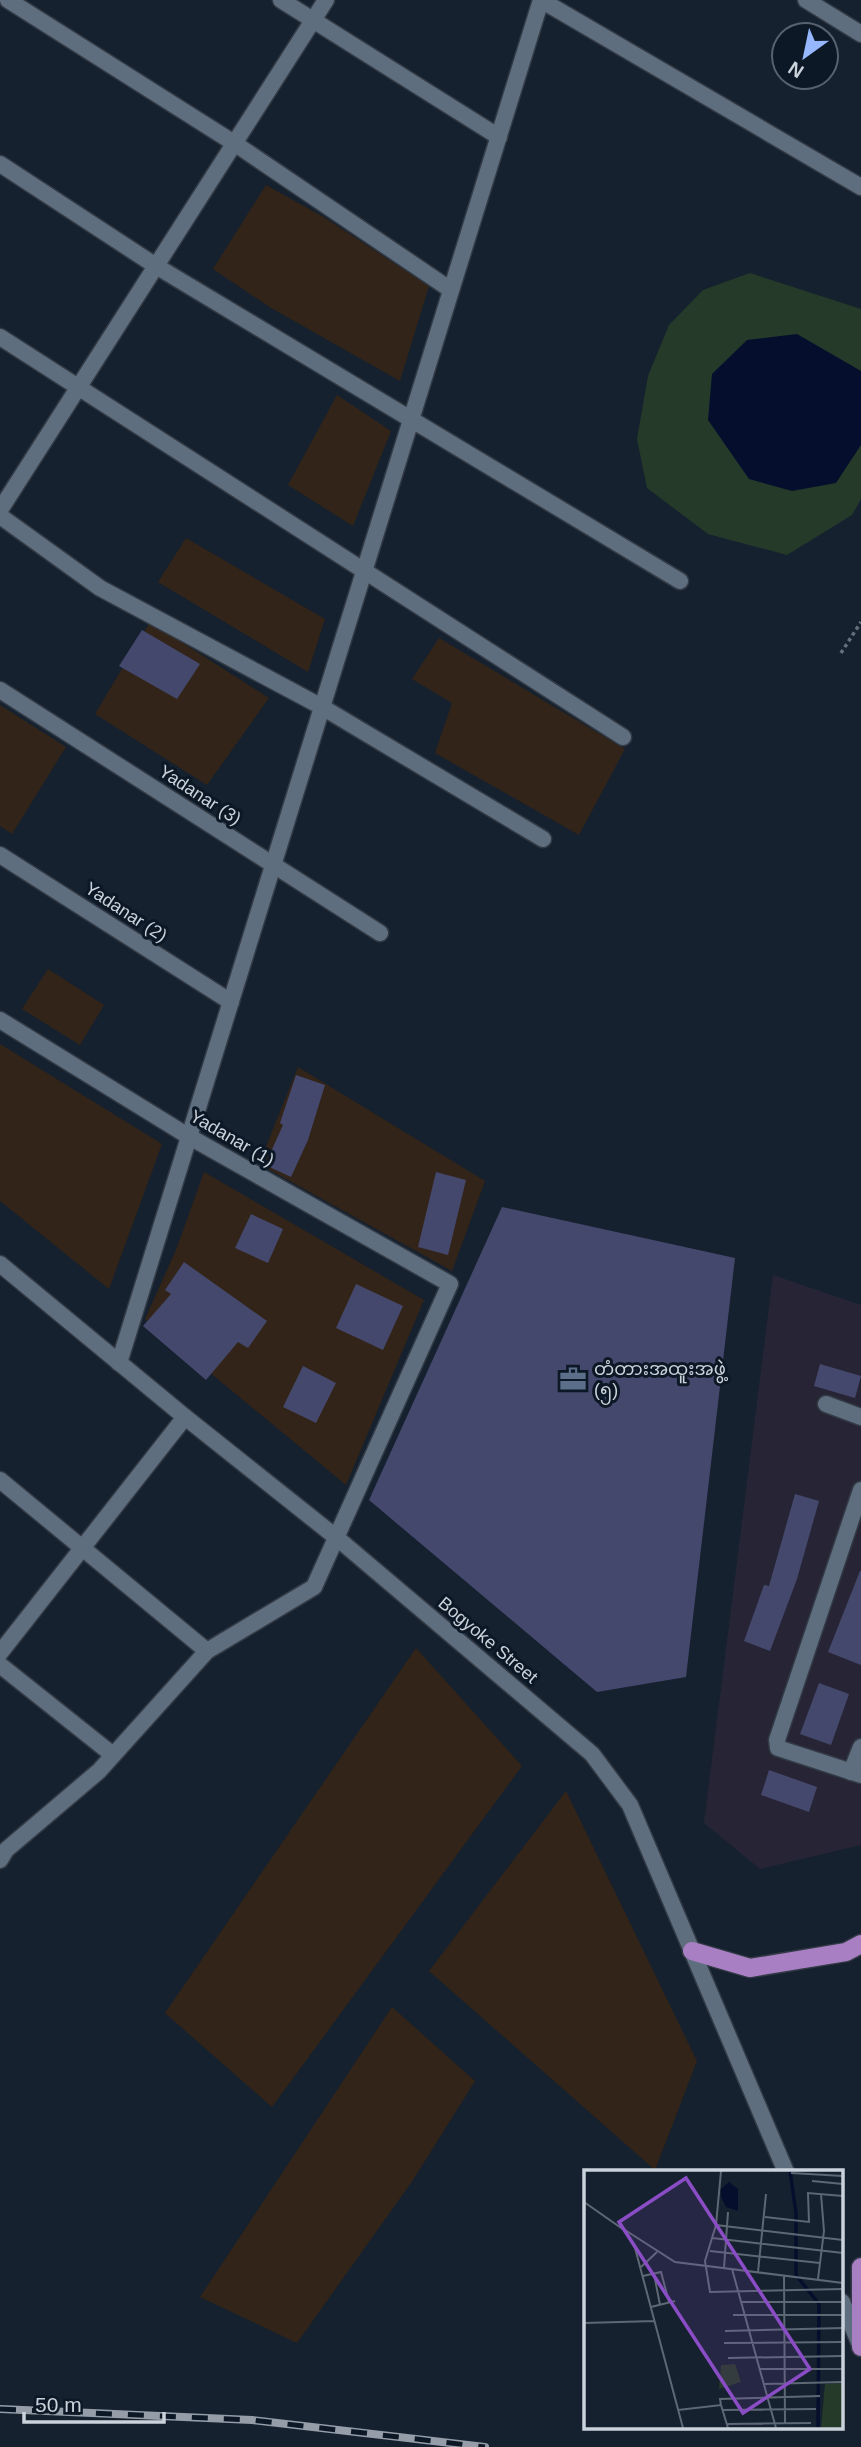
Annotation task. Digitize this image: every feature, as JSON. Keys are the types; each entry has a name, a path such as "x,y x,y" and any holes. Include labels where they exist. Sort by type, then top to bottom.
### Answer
{"main road":[{"path":"692,1951 750,1968 846,1952 861,1944"},
{"path":"860,2345 861,2267"}],"street":[{"path":"8,0 234,143 451,290"},
{"path":"281,0 499,136"},
{"path":"0,510 326,0"},
{"path":"119,1363 541,0 861,187"},
{"path":"806,0 861,34"},
{"path":"0,164 156,266 680,581"},
{"path":"0,337 623,737"},
{"path":"0,516 100,589 323,707 543,839"},
{"name":"Yadanar (3)","path":"0,690 380,933"},
{"name":"Yadanar (2)","path":"0,855 231,1002"},
{"name":"Yadanar (1)","path":"0,1020 188,1136 450,1284 337,1538"},
{"name":"Bogyoke Street","path":"0,1264 337,1538 592,1754 630,1805 785,2170"},
{"path":"826,1404 861,1417"},
{"path":"0,1653 185,1417"},
{"path":"0,1480 206,1651"},
{"path":"861,1490 777,1740 778,1748 856,1773 861,1747"},
{"path":"2,1852 99,1771 206,1651 314,1587 337,1538"},
{"path":"0,1664 113,1755"},
{"path":"844,2307 860,2345"}],"path":[{"path":"841,653 861,622"}],"shaded area":[{"path":"266,185 322,216 429,286 400,381 271,308 213,269"},
{"path":"337,395 391,431 353,526 288,485"},
{"path":"186,538 325,619 308,672 158,582"},
{"path":"150,622 269,698 207,785 95,714"},
{"path":"439,638 625,749 579,835 435,753 452,703 412,679"},
{"path":"0,705 66,747 12,834 0,826"},
{"path":"48,969 104,1005 80,1045 22,1009"},
{"path":"0,1044 162,1144 109,1289 0,1201"},
{"path":"298,1067 485,1181 452,1271 259,1164"},
{"path":"204,1172 424,1300 346,1485 145,1319 176,1250"},
{"path":"773,1275 861,1305 861,1845 760,1869 704,1823"},
{"path":"416,1648 522,1766 272,2107 165,2013"},
{"path":"566,1791 697,2061 655,2170 429,1971"},
{"path":"392,2007 475,2081 413,2180 297,2343 200,2297"}],"green space":[{"path":"750,273 861,309 861,499 852,515 787,555 708,534 647,488 637,439 648,376 669,325 703,290"}],"water":[{"path":"797,334 861,371 861,445 836,483 792,491 749,479 708,420 712,374 747,340"}],"building":[{"path":"142,630 200,664 177,699 119,666"},
{"path":"296,1075 325,1085 308,1140 291,1177 265,1165 283,1125 280,1123"},
{"path":"436,1172 466,1180 448,1255 418,1247"},
{"name":"တံတားအထူးအဖွဲ့ (၅)","path":"502,1207 735,1258 686,1677 597,1692 369,1500"},
{"path":"251,1214 283,1229 268,1263 235,1248"},
{"path":"184,1262 267,1321 248,1348 238,1342 206,1380 143,1326 171,1294 165,1290"},
{"path":"356,1284 403,1306 383,1350 336,1328"},
{"path":"820,1364 861,1376 855,1398 814,1386"},
{"path":"303,1366 336,1383 316,1423 283,1407"},
{"path":"795,1494 819,1501 797,1579 770,1651 744,1641 764,1585 769,1586"},
{"path":"861,1571 861,1665 828,1652"},
{"path":"819,1683 849,1694 831,1745 800,1734"},
{"path":"769,1770 817,1787 809,1812 761,1795"}],"railway":[{"path":"0,2409 252,2420 485,2447"}],"place":[{"name":"တံတားအထူးအဖွဲ့ (၅)","path":"573,1379"}]}
